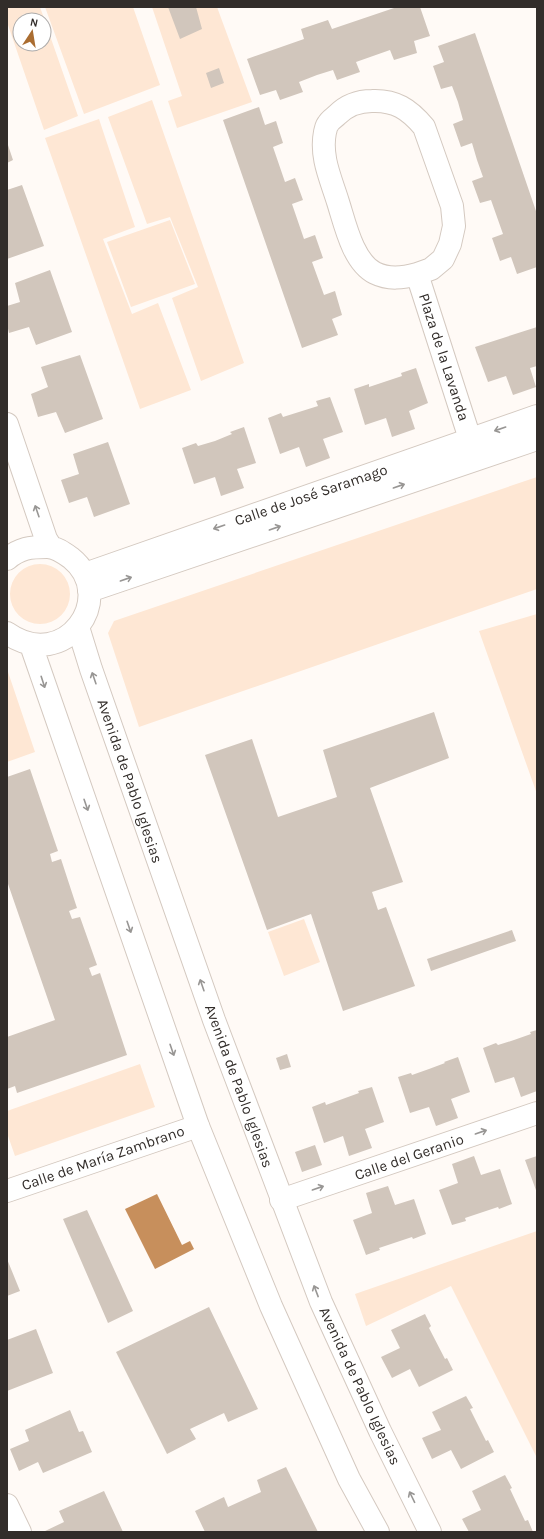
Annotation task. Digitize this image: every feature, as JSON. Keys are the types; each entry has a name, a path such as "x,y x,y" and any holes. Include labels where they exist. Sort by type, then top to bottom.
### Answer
{"street":[{"name":"Plaza de la Lavanda","path":"359,101 381,101 401,106 415,116 424,126 452,206 454,226 450,244 443,259 431,269 417,274 402,278 388,277 375,273 361,260 350,242 323,154 327,124 341,110 359,101"},
{"name":"Plaza de la Lavanda","path":"417,274 470,439"},
{"name":"Calle de José Saramago","path":"87,582 470,439 537,416"},
{"path":"7,424 46,539 51,547"},
{"name":"Calle de José Saramago","path":"87,582 537,439"},
{"path":"7,560 14,553 30,547 51,547 63,552 77,563 87,582 88,606 85,616 78,627 61,640 46,645 31,645 18,641 7,633"},
{"name":"Avenida de Pablo Iglesias","path":"78,627 91,669 214,1020 320,1302 380,1431 430,1532"},
{"path":"31,645 198,1126 271,1306 349,1478 378,1532"},
{"name":"Calle del Geranio","path":"281,1200 537,1113"},
{"name":"Calle de María Zambrano","path":"7,1191 198,1126"},
{"path":"7,1504 20,1532"}],"shaded area":[{"path":"7,7 40,7 42,12 12,12 12,37 7,22"},
{"path":"45,7 133,7 160,85 84,114 52,26 52,12 47,12"},
{"path":"152,7 217,7 252,102 177,128 168,101 182,96"},
{"path":"52,41 78,116 44,130 17,52 52,52"},
{"path":"152,100 244,363 201,381 172,298 198,287 170,217 147,224 108,117"},
{"path":"99,119 135,227 103,239 132,314 158,303 191,390 140,409 45,138"},
{"path":"170,220 195,284 131,307 107,242"},
{"path":"537,477 537,589 139,727 108,633 114,621"},
{"path":"40,564 56,569 61,573 65,578 70,594 65,610 61,615 56,619 40,624 24,619 19,615 15,610 10,594 15,578 19,573 24,569"},
{"path":"537,614 537,794 479,631"},
{"path":"7,669 35,752 7,762"},
{"path":"304,919 320,962 284,976 268,932"},
{"path":"140,1064 155,1107 15,1156 7,1133 7,1111"},
{"path":"157,1194 182,1245 190,1241 194,1249 155,1269 125,1209"},
{"path":"537,1231 537,1458 451,1286 366,1326 355,1294"}],"building":[{"path":"168,7 196,7 202,29 180,39"},
{"path":"397,7 420,7 430,36 414,41 417,53 394,60 390,50 356,62 360,72 337,80 333,70 317,75 299,82 303,92 280,100 276,90 260,95 247,59 304,39 301,29 328,20 332,29"},
{"path":"475,33 537,214 537,267 517,274 511,257 500,261 492,238 503,234 491,200 480,203 472,181 483,177 472,143 461,147 453,124 463,120 458,102 452,86 441,89 433,66 444,62 438,46"},
{"path":"219,68 224,83 211,88 206,73"},
{"path":"259,107 265,125 276,121 283,143 273,147 285,182 295,178 303,200 292,204 304,239 315,235 323,258 312,262 324,295 335,291 342,315 332,319 338,335 302,348 223,120"},
{"path":"7,142 13,160 7,163"},
{"path":"22,185 44,246 7,259 7,190"},
{"path":"50,270 72,332 36,345 29,327 9,333 7,324 7,306 20,302 15,283"},
{"path":"537,327 537,366 530,368 536,387 513,395 506,376 488,382 475,347"},
{"path":"80,355 103,419 65,433 56,412 38,417 31,394 48,387 41,367"},
{"path":"416,368 428,403 409,411 415,429 392,437 386,418 365,425 354,389 369,384 369,387 402,376 401,373"},
{"path":"330,397 343,432 323,439 330,458 306,467 299,447 280,454 268,418 281,413 283,417 318,406 316,401"},
{"path":"244,427 256,463 237,469 244,488 221,496 215,477 194,484 182,448 196,443 198,446 215,441 232,434 230,432"},
{"path":"108,442 130,504 94,517 87,497 69,503 61,480 79,474 73,454"},
{"path":"434,712 449,758 370,788 403,882 372,892 378,910 386,907 415,986 343,1011 311,914 267,930 205,755 252,739 278,817 337,797 323,750"},
{"path":"30,769 58,851 50,854 52,862 61,859 77,908 69,911 72,919 80,917 97,965 89,968 92,976 100,973 127,1055 17,1093 15,1086 7,1089 7,1037 55,1020 7,881 7,777"},
{"path":"512,930 516,941 431,971 427,959"},
{"path":"537,1030 537,1091 521,1097 514,1077 495,1083 483,1048 496,1043 498,1045 514,1040 531,1034 530,1032"},
{"path":"287,1054 291,1067 280,1070 276,1058"},
{"path":"458,1057 470,1092 451,1099 458,1118 436,1126 429,1107 410,1113 398,1077 411,1073 412,1075"},
{"path":"372,1087 384,1122 365,1129 372,1148 349,1156 343,1136 324,1143 312,1107 325,1102 326,1105 359,1093 358,1091"},
{"path":"315,1145 322,1165 302,1172 295,1152"},
{"path":"474,1156 481,1175 500,1169 512,1204 465,1218 466,1221 452,1225 439,1190 458,1183 452,1164"},
{"path":"537,1156 537,1193 525,1160"},
{"path":"388,1186 395,1205 414,1199 426,1234 379,1248 380,1250 366,1255 353,1220 372,1213 366,1193"},
{"path":"87,1210 133,1311 108,1323 63,1219"},
{"path":"7,1259 20,1291 7,1296"},
{"path":"209,1307 258,1409 228,1422 224,1413 190,1429 196,1439 167,1454 116,1352"},
{"path":"425,1314 431,1326 429,1328 445,1359 447,1358 453,1370 419,1387 410,1369 392,1378 381,1357 400,1348 391,1330"},
{"path":"36,1329 53,1373 7,1391 7,1340"},
{"path":"466,1396 473,1408 470,1409 486,1441 488,1440 494,1452 461,1469 451,1450 432,1459 422,1438 441,1430 432,1412"},
{"path":"70,1410 79,1432 83,1431 92,1452 43,1473 38,1462 19,1471 10,1449 29,1441 25,1430"},
{"path":"286,1467 318,1532 205,1532 195,1511 224,1497 228,1507 261,1492 257,1480"},
{"path":"505,1475 512,1488 510,1489 525,1521 528,1520 533,1532 469,1532 462,1519 481,1510 472,1491"},
{"path":"104,1491 123,1532 43,1532 64,1522 59,1511"}]}
